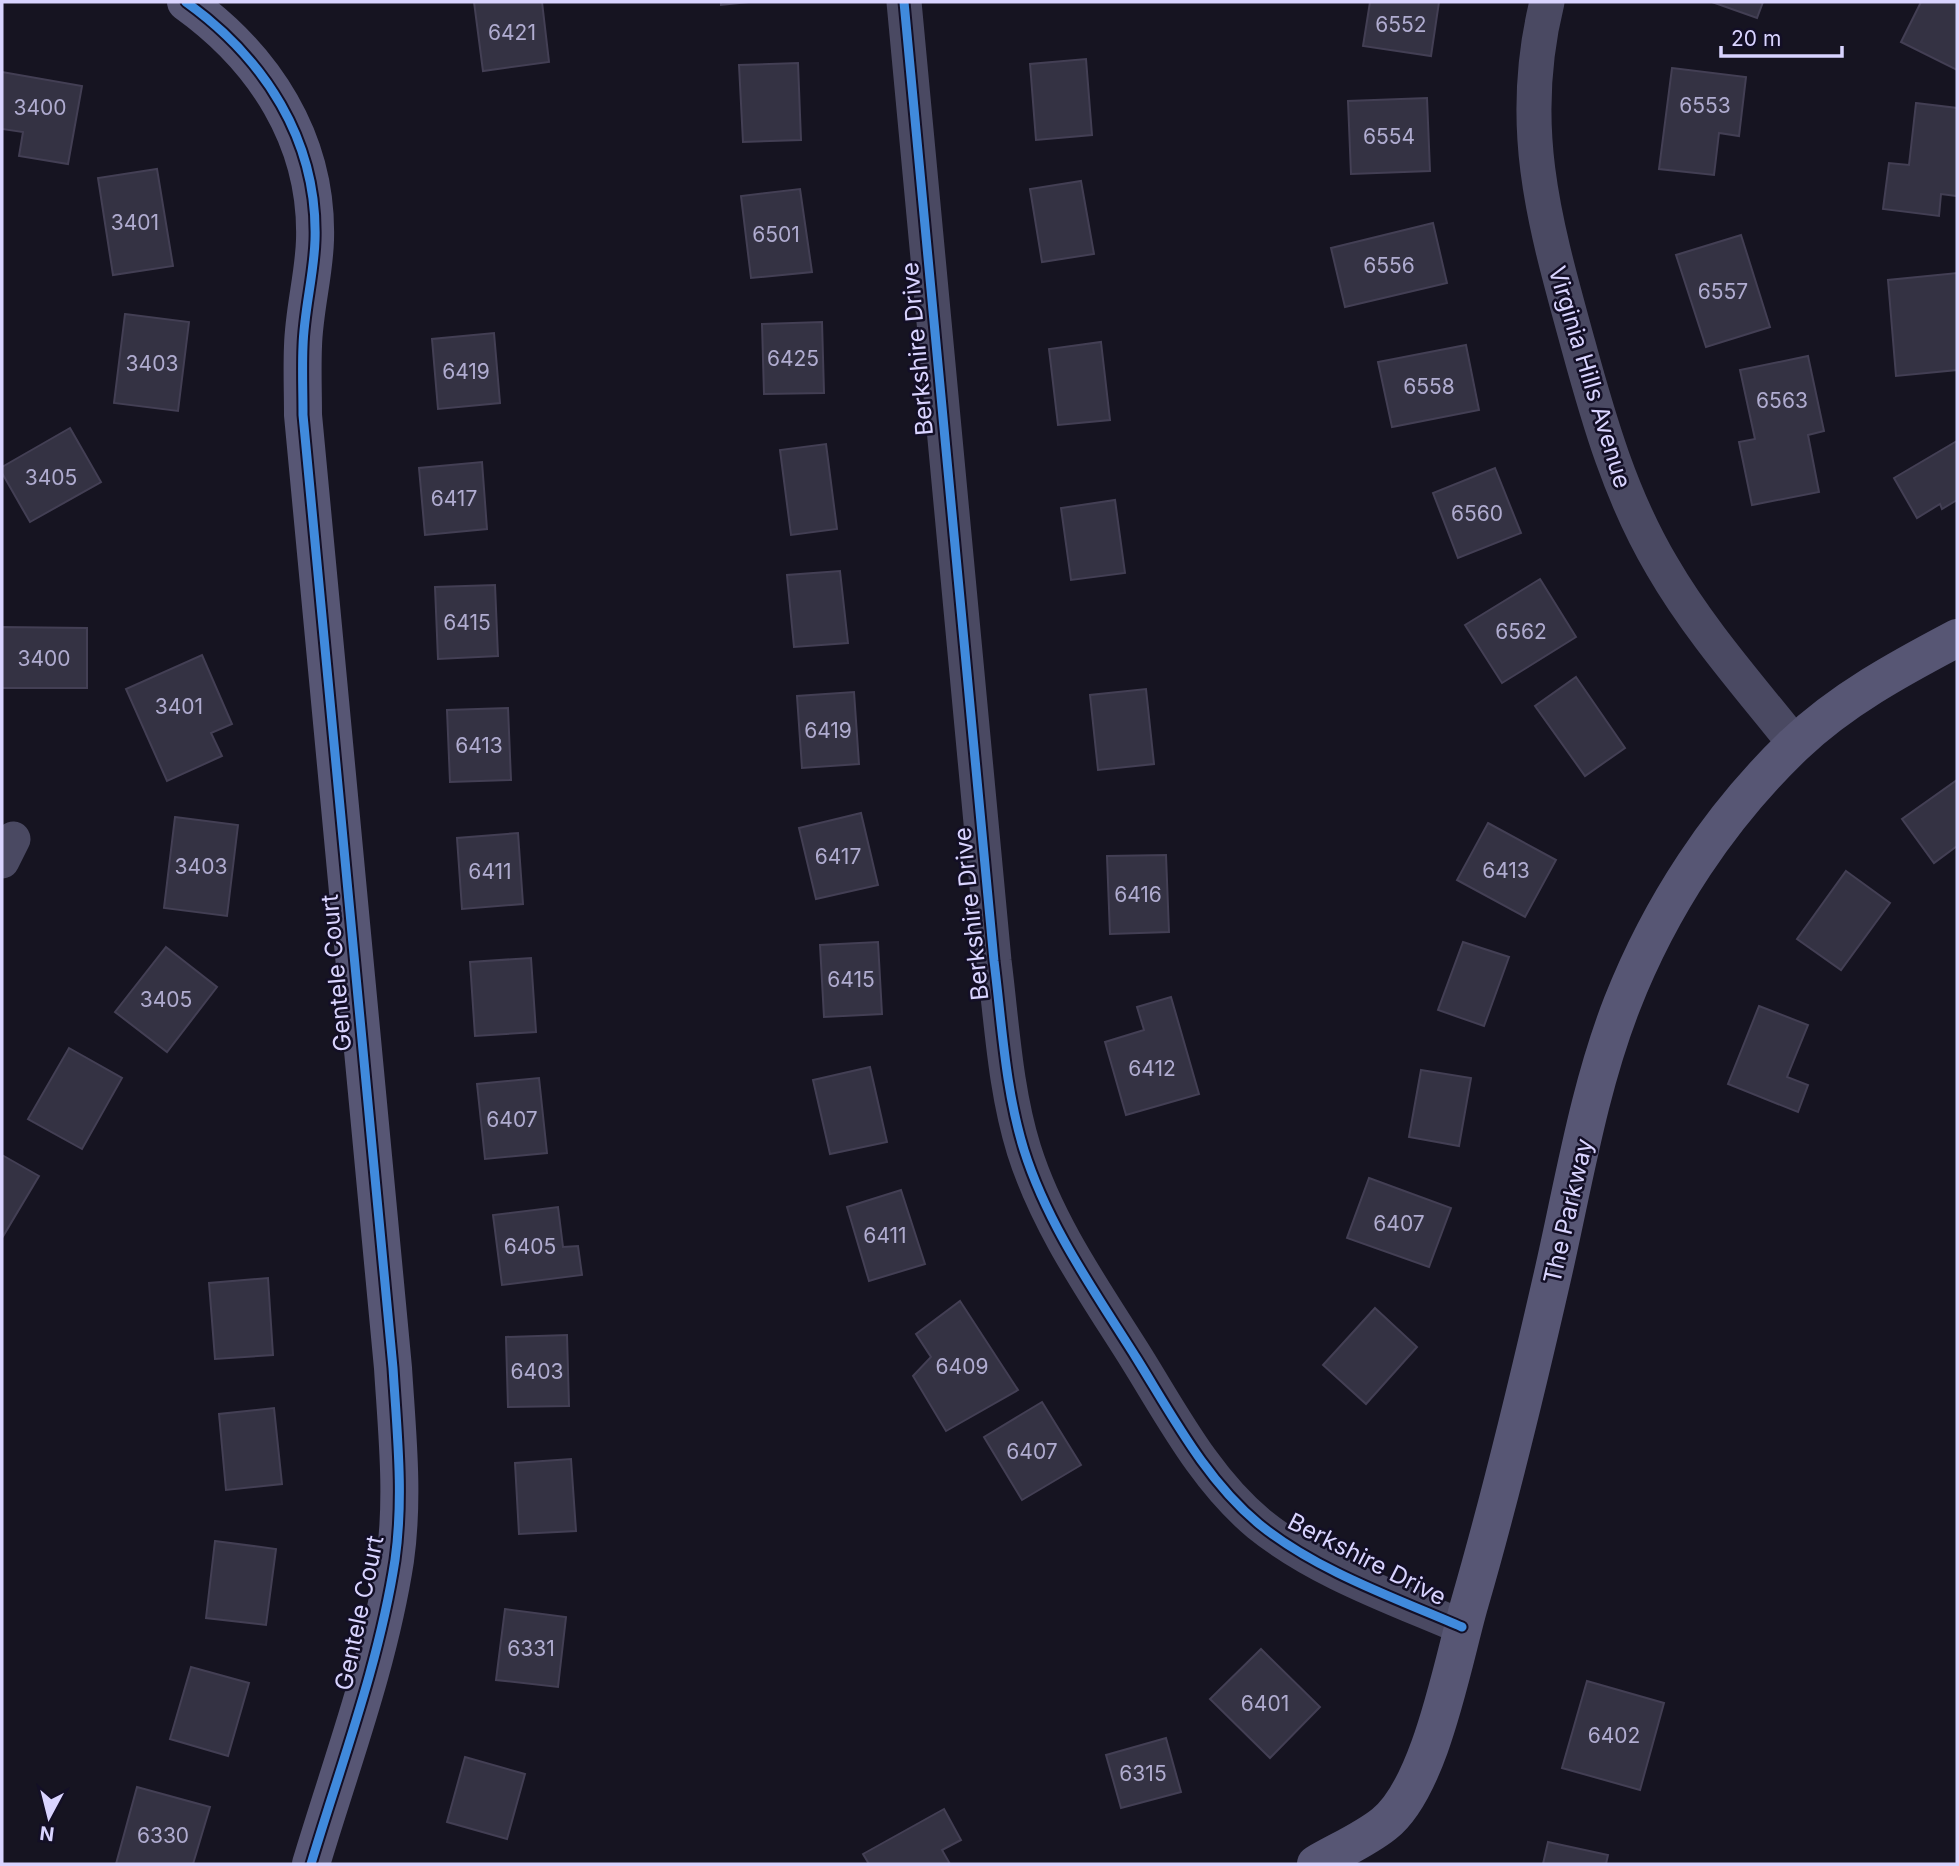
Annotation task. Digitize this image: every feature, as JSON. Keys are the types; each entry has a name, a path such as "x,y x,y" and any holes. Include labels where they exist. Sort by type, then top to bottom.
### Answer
{"street":[{"name":"Gentele Court","path":"186,2 222,28 264,77 296,133 312,196 315,239 303,345 303,415 392,1354 400,1482 395,1559 377,1646 311,1864"},
{"name":"Berkshire Drive","path":"904,2 994,961 1010,1093 1023,1148 1040,1195 1066,1245 1197,1455 1236,1503 1261,1526 1307,1556 1462,1627"},
{"name":"Virginia Hills Avenue","path":"1546,2 1534,65 1533,144 1538,187 1601,430 1632,510 1661,566 1692,613 1795,744"},
{"name":"The Parkway","path":"1315,1864 1387,1822 1411,1788 1432,1744 1462,1627 1509,1467 1596,1088 1621,1005 1656,928 1722,826 1795,744 1881,678 1957,638"}],"building":[{"path":"474,2 542,2 549,62 483,71"},
{"path":"721,2 749,2 721,5"},
{"path":"1370,2 1439,2 1431,56 1363,46"},
{"path":"1712,2 1763,2 1757,18"},
{"path":"1921,2 1957,2 1957,70 1901,42"},
{"path":"1086,59 1092,135 1036,140 1030,64"},
{"path":"798,63 801,140 743,142 739,65"},
{"path":"1672,68 1746,77 1739,136 1719,133 1714,175 1659,169"},
{"path":"2,72 82,86 68,164 19,156 23,132 2,129"},
{"path":"1427,98 1430,171 1351,174 1348,101"},
{"path":"1916,103 1957,108 1957,196 1941,194 1939,216 1883,209 1889,163 1909,165"},
{"path":"157,169 173,266 113,275 98,178"},
{"path":"1081,181 1094,254 1042,262 1030,189"},
{"path":"800,189 812,272 751,278 741,196"},
{"path":"1433,223 1447,283 1345,307 1331,248"},
{"path":"1741,235 1770,327 1706,347 1676,255"},
{"path":"1957,273 1957,370 1896,376 1888,280"},
{"path":"125,314 189,322 178,411 114,403"},
{"path":"822,322 824,393 764,394 762,324"},
{"path":"494,333 500,403 438,409 432,339"},
{"path":"1101,342 1110,420 1058,425 1049,349"},
{"path":"1466,345 1479,410 1392,427 1378,362"},
{"path":"1808,356 1824,431 1808,435 1819,492 1752,505 1739,442 1755,439 1740,370"},
{"path":"70,428 101,482 30,522 2,473 2,467"},
{"path":"1957,441 1957,500 1942,509 1940,504 1917,518 1894,478"},
{"path":"826,444 837,529 791,535 780,450"},
{"path":"482,462 487,529 425,535 419,468"},
{"path":"1495,468 1521,533 1458,558 1433,493"},
{"path":"1115,500 1125,573 1071,580 1061,508"},
{"path":"840,571 848,643 794,647 787,575"},
{"path":"1540,579 1576,637 1502,683 1465,625"},
{"path":"495,585 498,656 438,659 435,587"},
{"path":"2,627 87,628 87,688 2,688"},
{"path":"202,655 232,724 211,733 222,756 167,781 126,689"},
{"path":"1576,677 1625,748 1585,776 1535,706"},
{"path":"1146,689 1154,764 1098,770 1090,695"},
{"path":"854,692 859,764 802,768 797,696"},
{"path":"508,708 511,780 450,782 447,710"},
{"path":"1957,780 1957,846 1934,863 1902,819"},
{"path":"861,813 878,885 816,899 799,828"},
{"path":"175,817 238,825 227,916 164,908"},
{"path":"1488,823 1556,860 1525,917 1457,880"},
{"path":"518,833 523,904 462,909 457,838"},
{"path":"1166,855 1169,932 1110,934 1107,856"},
{"path":"1846,871 1890,903 1841,970 1797,939"},
{"path":"878,942 882,1014 824,1017 820,945"},
{"path":"1463,942 1509,957 1484,1026 1438,1010"},
{"path":"166,947 217,987 167,1052 115,1012"},
{"path":"531,958 536,1032 475,1036 470,962"},
{"path":"1171,997 1199,1094 1126,1115 1105,1042 1144,1030 1137,1007"},
{"path":"1759,1006 1808,1025 1787,1077 1808,1085 1798,1112 1728,1084"},
{"path":"69,1048 122,1078 82,1149 28,1119"},
{"path":"870,1067 887,1142 830,1154 813,1080"},
{"path":"1421,1070 1471,1078 1459,1146 1409,1137"},
{"path":"539,1078 547,1153 485,1159 477,1084"},
{"path":"2,1155 39,1176 2,1238"},
{"path":"1369,1178 1451,1208 1429,1267 1347,1238"},
{"path":"901,1190 925,1264 869,1281 847,1207"},
{"path":"558,1207 563,1247 578,1246 582,1275 502,1285 493,1215"},
{"path":"268,1278 273,1355 215,1359 209,1283"},
{"path":"960,1301 1018,1390 946,1431 913,1376 931,1357 916,1334"},
{"path":"1375,1308 1417,1347 1366,1404 1323,1365"},
{"path":"567,1335 569,1406 508,1407 506,1337"},
{"path":"1042,1402 1081,1465 1022,1500 984,1437"},
{"path":"274,1408 282,1484 226,1490 219,1414"},
{"path":"571,1459 576,1531 519,1534 515,1463"},
{"path":"215,1541 276,1549 266,1625 206,1618"},
{"path":"505,1609 566,1617 558,1687 496,1680"},
{"path":"1261,1649 1320,1707 1270,1758 1210,1699"},
{"path":"191,1667 249,1683 228,1756 170,1739"},
{"path":"1587,1681 1664,1703 1640,1790 1562,1768"},
{"path":"1166,1738 1181,1792 1121,1808 1106,1755"},
{"path":"465,1757 525,1774 507,1839 447,1822"},
{"path":"137,1787 210,1807 193,1864 116,1864"},
{"path":"944,1809 961,1840 942,1850 950,1864 869,1864 863,1854"},
{"path":"1548,1842 1608,1855 1606,1864 1543,1864"}],"cycle path":[{"path":"186,2 214,24 239,49 281,104 307,168 314,203 315,240 303,346 303,415 393,1368 399,1464 395,1560 369,1676 311,1864"},
{"path":"904,2 994,961 1008,1080 1024,1150 1046,1205 1074,1258 1177,1425 1207,1468 1240,1507 1282,1541 1331,1570 1462,1627"}]}
